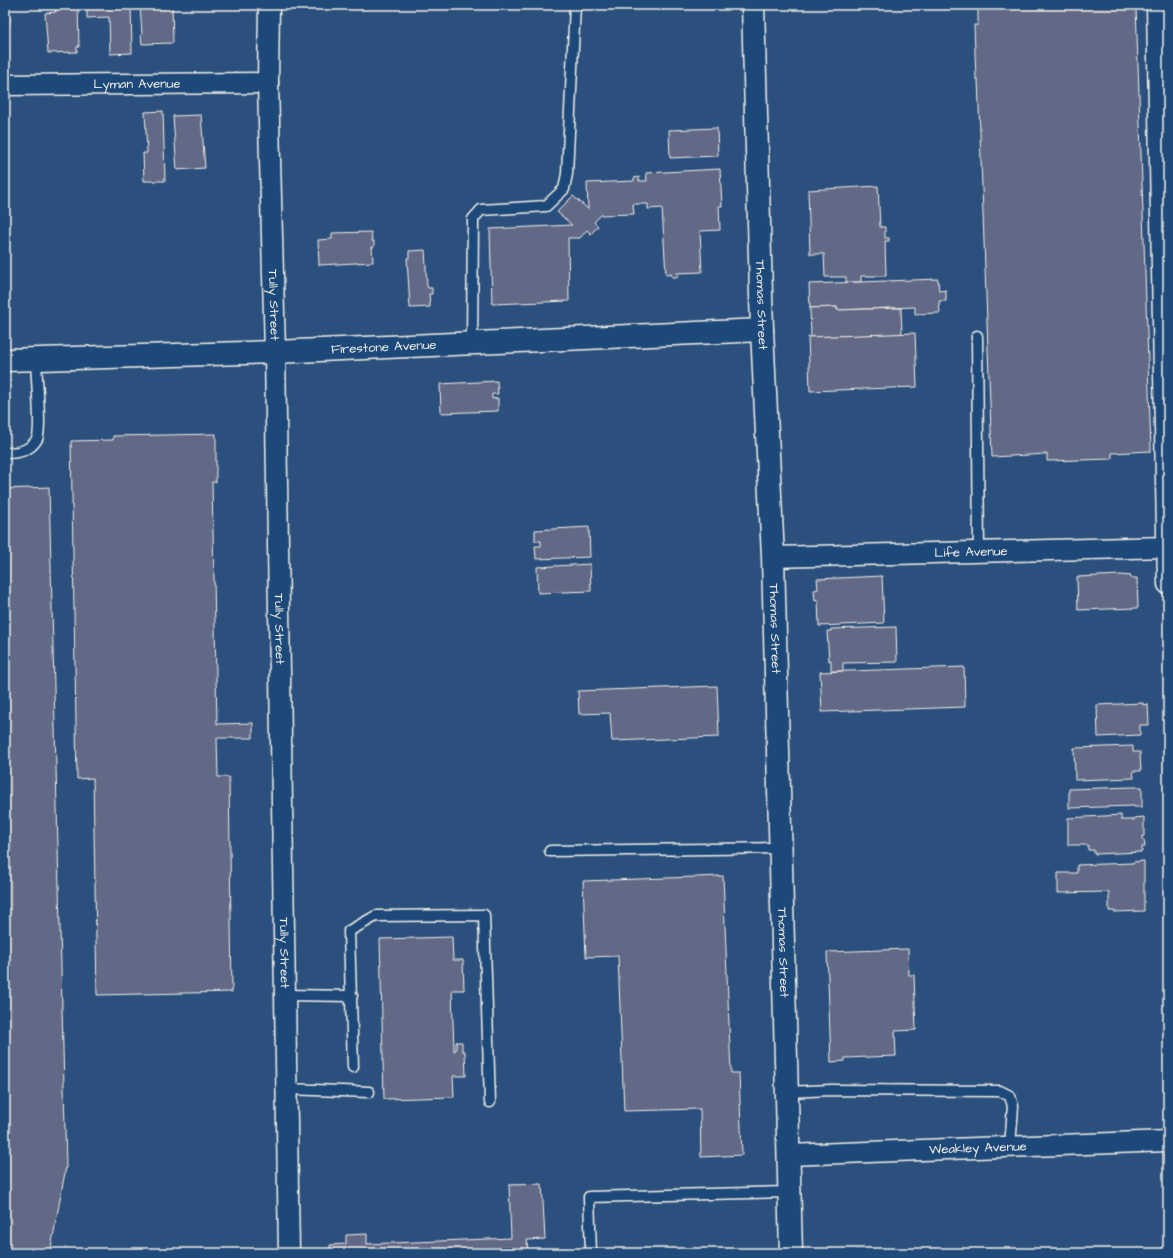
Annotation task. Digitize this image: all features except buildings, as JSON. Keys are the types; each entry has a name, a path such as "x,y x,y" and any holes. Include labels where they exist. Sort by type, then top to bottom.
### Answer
{"main road":[{"name":"Thomas Street","path":"753,5 762,330 773,557 791,1253"},
{"name":"Firestone Avenue","path":"5,360 275,352 762,330"}],"street":[{"name":"Tully Street","path":"269,5 268,82 275,352 289,1253"},
{"path":"1157,5 1164,198 1168,584"},
{"name":"Lyman Avenue","path":"5,85 268,82"},
{"name":"Life Avenue","path":"773,557 1167,547"},
{"name":"Weakley Avenue","path":"788,1155 1168,1141"}],"lane":[{"path":"472,343 473,219 481,210 546,206 564,189 567,174 575,5"},
{"path":"977,336 979,552"},
{"path":"5,453 27,450 37,439 40,427 36,360"},
{"path":"550,851 780,848"},
{"path":"354,1067 349,931 376,916 484,915 490,1102"},
{"path":"285,995 352,996"},
{"path":"286,1089 369,1092"},
{"path":"787,1092 831,1090 1000,1090 1010,1096 1013,1106 1010,1147"},
{"path":"591,1253 589,1196 789,1192"}]}
